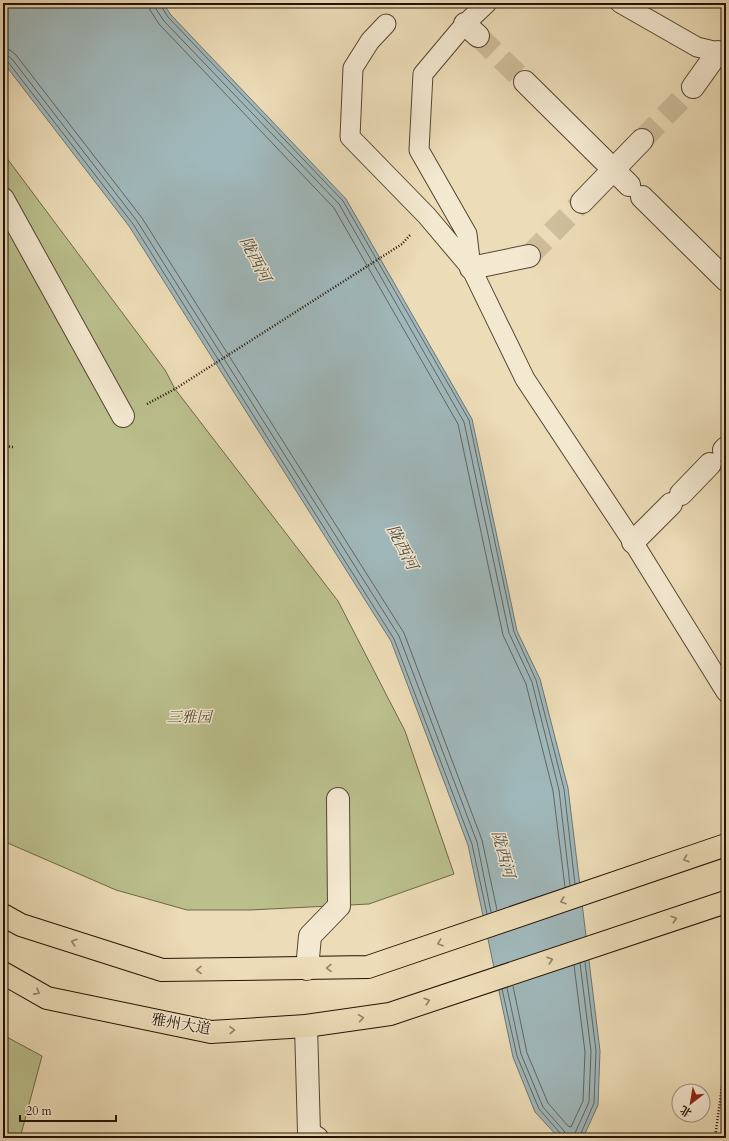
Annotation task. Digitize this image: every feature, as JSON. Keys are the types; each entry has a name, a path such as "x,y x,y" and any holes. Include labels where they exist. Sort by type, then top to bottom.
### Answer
{"main road":[{"path":"3,915 21,925 162,970 368,967 724,846"},
{"name":"雅州大道","path":"3,973 47,998 211,1032 306,1026 390,1014 726,902"}],"street":[{"path":"693,87 722,53"},
{"path":"524,82 726,280"},
{"path":"582,202 642,140"},
{"path":"3,200 124,416"},
{"path":"471,268 529,256"},
{"path":"633,542 720,454"},
{"path":"307,969 310,936 339,906 338,798"},
{"path":"306,1026 309,1133 317,1138"}],"lane":[{"path":"471,268 467,234 419,150 423,74 472,30 488,3"},
{"path":"620,3 697,47 722,53"},
{"path":"386,24 370,41 353,68 350,137 427,216 471,268 525,379 633,542 726,692"}],"path":[{"path":"175,389 402,244"},
{"path":"3,446 12,447"},
{"path":"715,1138 726,1057"}],"green space":[{"name":"三雅园","path":"3,153 165,370 175,389 338,601 405,731 454,874 369,904 250,910 187,910 116,890 3,841"},
{"path":"3,1035 42,1056 20,1138 3,1138"}],"water":[{"name":"陇西河","path":"3,3 163,3 171,15 346,199 472,419 517,631 540,679 568,788 600,1051 598,1105 583,1138 559,1138 535,1112 513,1057 468,845 391,641 129,226 3,62"}],"tunnel":[{"path":"478,36 525,82"},
{"path":"642,140 693,87"},
{"path":"529,256 582,202"}]}
